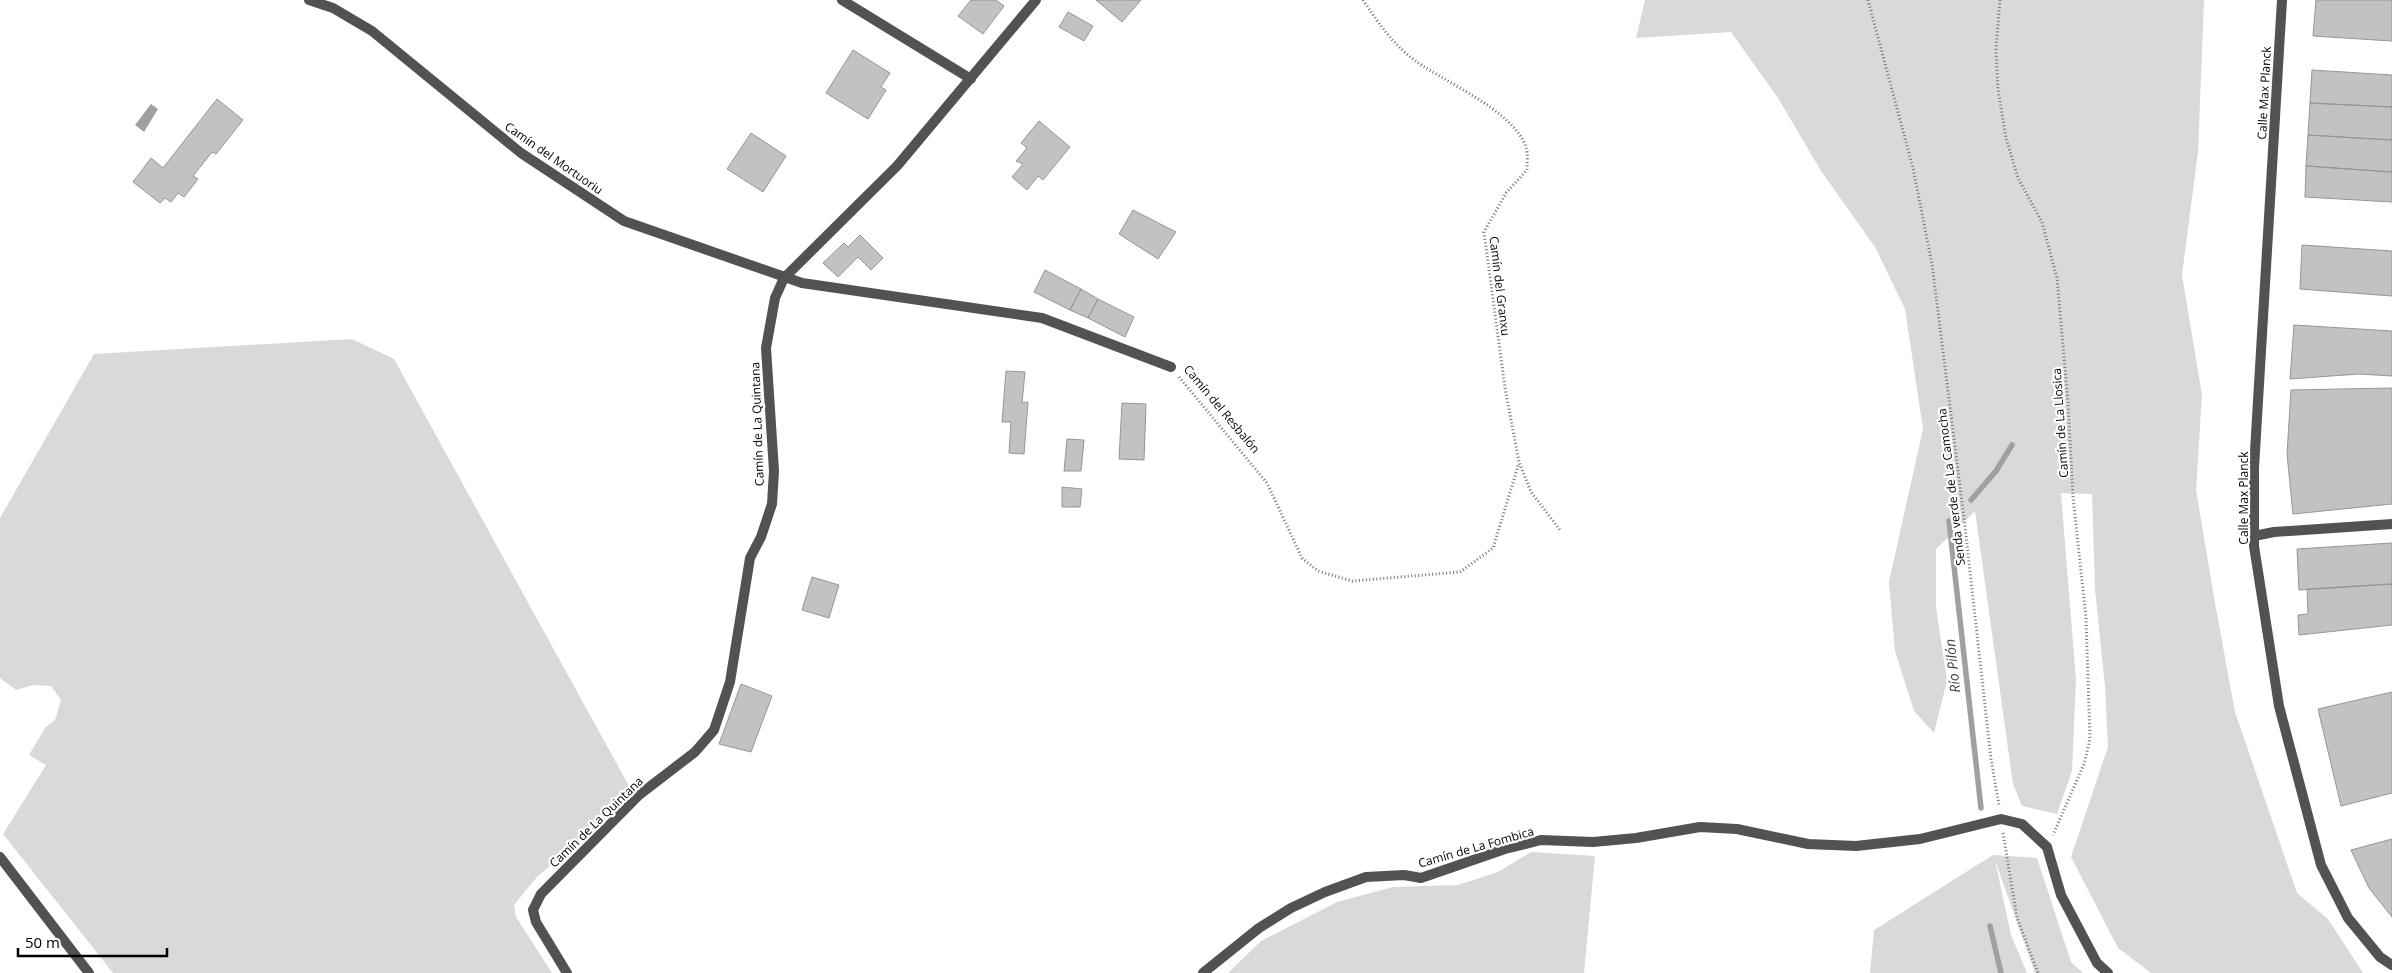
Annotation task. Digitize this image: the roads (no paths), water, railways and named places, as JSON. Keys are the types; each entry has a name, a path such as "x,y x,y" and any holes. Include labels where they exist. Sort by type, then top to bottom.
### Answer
{"street":[{"name":"Camín del Mortuoriu","path":"310,0 333,8 372,31 521,153 624,221 784,278"},
{"path":"842,0 971,79"},
{"name":"Camín de La Quintana","path":"567,973 536,922 534,910 540,894 639,795 705,742 714,730 730,682 750,558 761,537 772,504 774,471 766,348 774,298 784,278 897,166 1036,0"},
{"name":"Calle Max Planck","path":"2282,0 2254,468 2254,536 2279,706 2321,865 2348,918 2380,957 2392,965"},
{"name":"Camín del Resbalón","path":"784,278 802,283 1042,318 1171,367"},
{"path":"2254,536 2274,532 2392,524"},
{"name":"Camín de La Fombica","path":"1204,973 1259,928 1292,908 1325,892 1366,877 1404,875 1421,878 1505,849 1541,840 1593,842 1627,839 1700,827 1737,829 1808,844 1856,846 1920,839 2001,819 2022,824 2047,847 2061,895 2097,963 2108,973"},
{"path":"0,857 89,973"}],"waterway":[{"name":"Río Pilón","path":"1971,500 1996,471 2012,445"},
{"name":"Río Pilón","path":"1949,521 1981,808"},
{"name":"Río Pilón","path":"1990,926 2001,973"}]}
